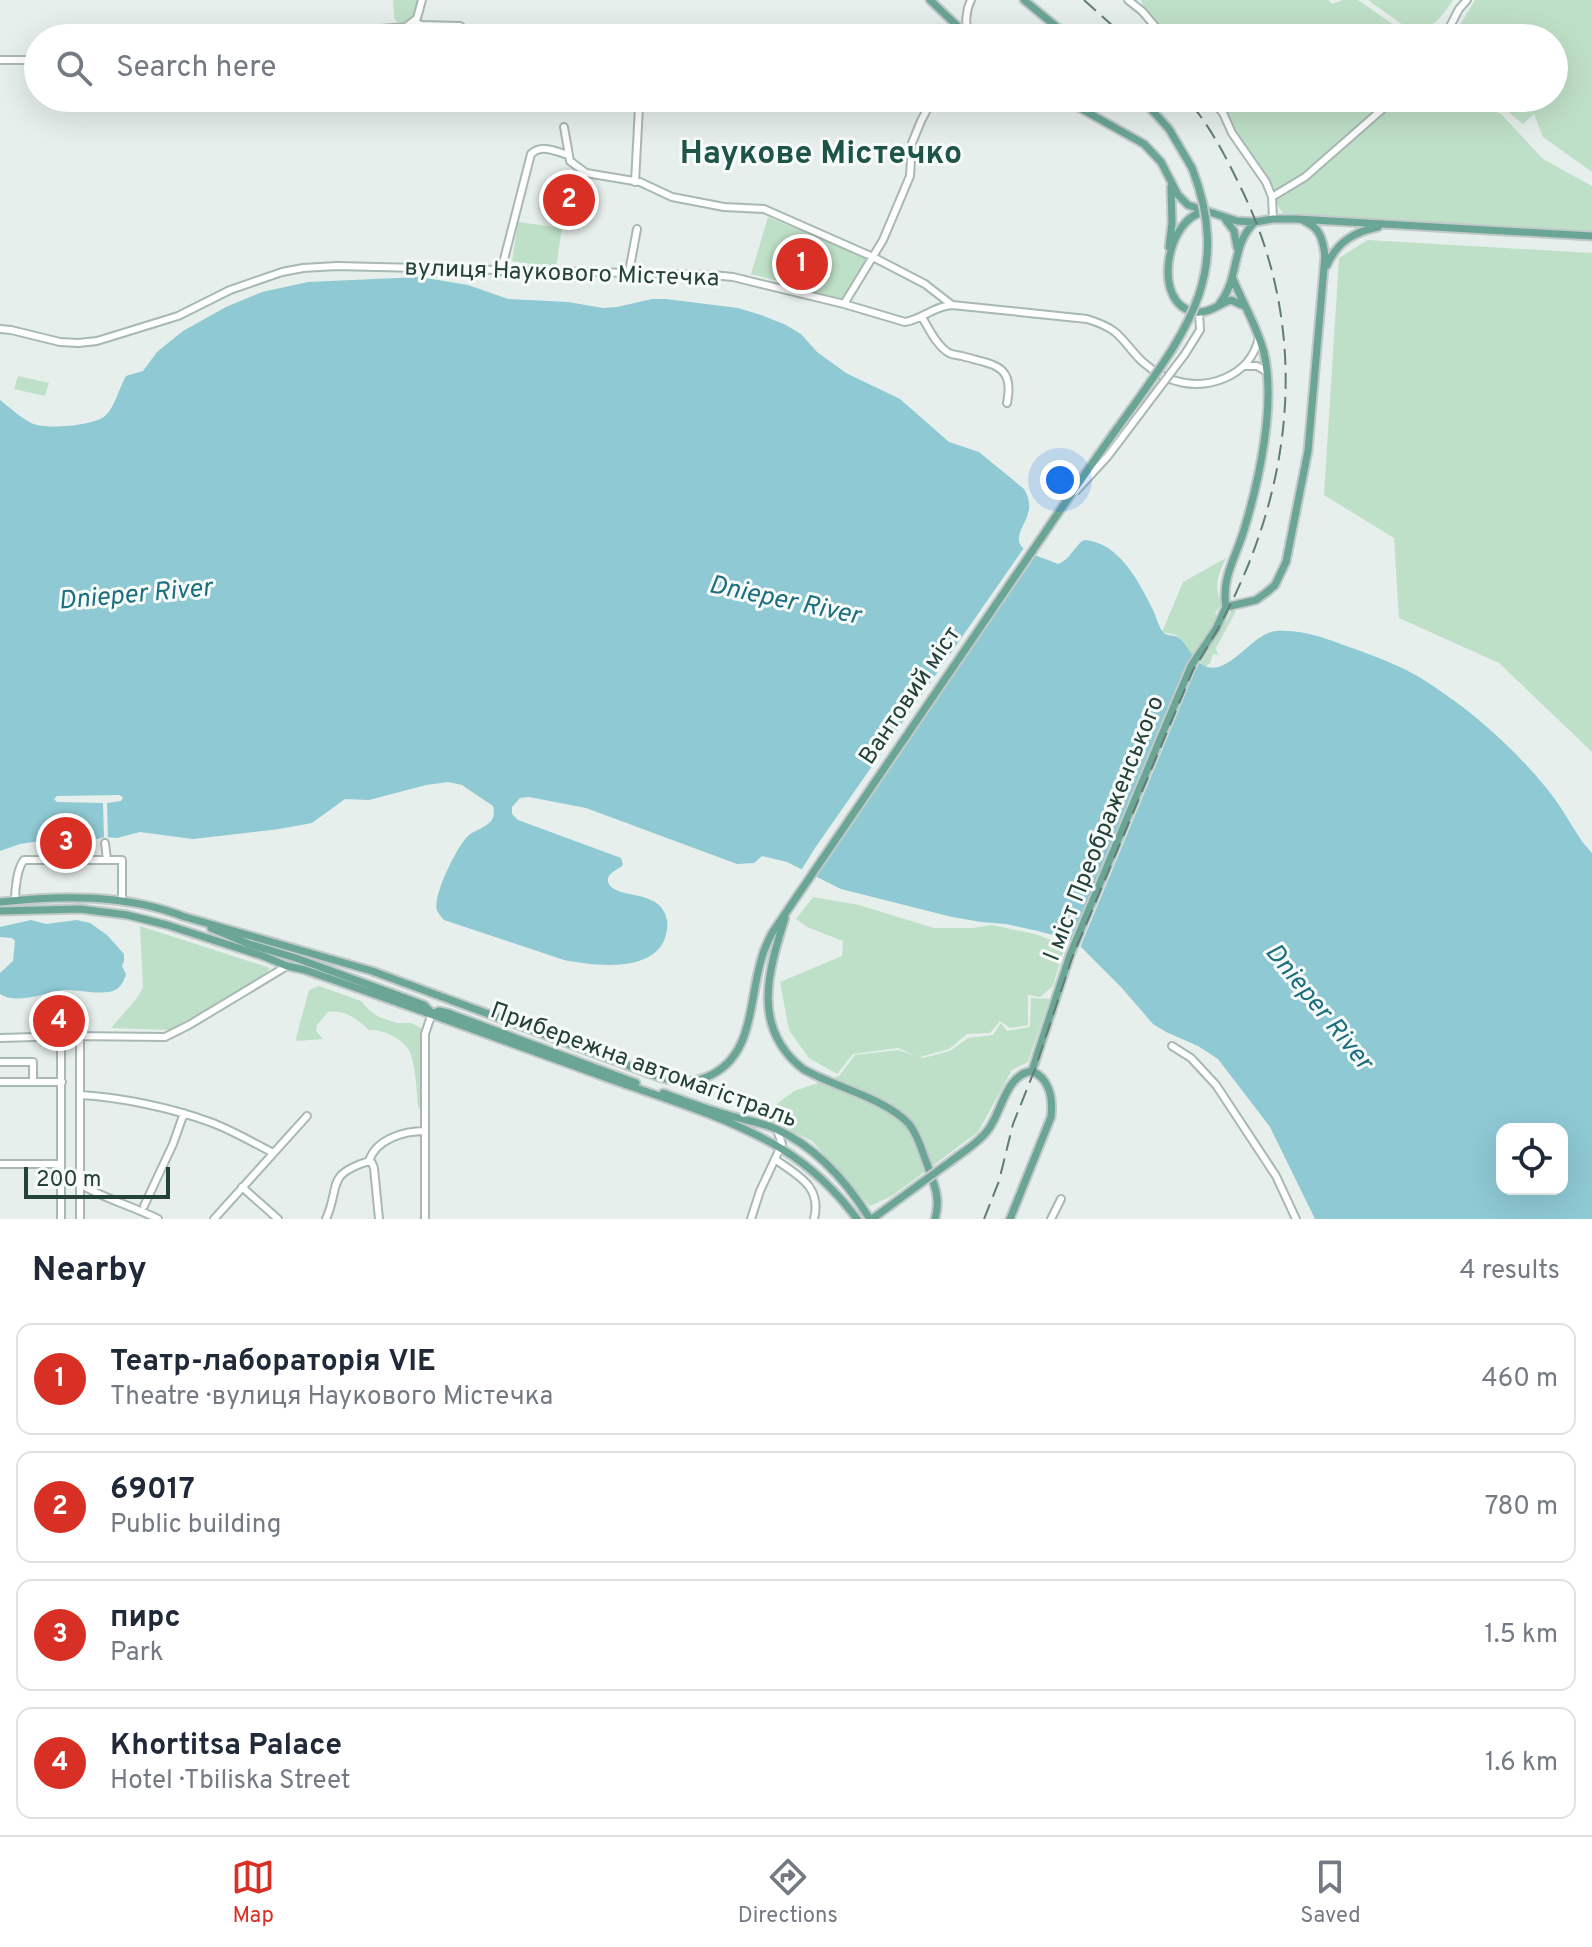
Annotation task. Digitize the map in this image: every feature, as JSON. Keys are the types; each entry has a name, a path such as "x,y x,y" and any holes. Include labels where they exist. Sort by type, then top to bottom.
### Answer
{"main road":[{"path":"930,0 954,24"},
{"path":"1024,0 1053,24"},
{"path":"1087,112 1144,144 1161,162 1178,195 1188,205 1237,221 1296,219 1592,236"},
{"name":"Вантовий міст","path":"788,908 1188,324 1203,286 1207,225 1192,168 1169,129 1154,112"},
{"path":"1171,182 1172,223 1168,261 1170,285 1178,302 1190,311 1199,312 1235,301 1246,310"},
{"path":"1168,261 1177,236 1188,219 1200,212 1211,212"},
{"path":"1223,217 1234,231 1237,255"},
{"path":"1233,279 1259,338 1267,372 1267,411 1262,453 1244,532 1227,576 1228,607 1256,600 1275,585 1286,562 1308,451 1325,256 1321,235 1316,228 1296,219"},
{"path":"1217,306 1233,279 1243,236 1255,222"},
{"path":"1325,271 1334,251 1351,235 1396,225"},
{"name":"I міст Преображенського","path":"1033,1068 1070,955 1191,666 1228,607"},
{"name":"Прибережна автомагістраль","path":"0,902 71,897 123,901 164,909 249,944 424,1005 432,1013"},
{"path":"35,899 32,905 37,909"},
{"path":"105,912 110,906 106,899"},
{"path":"18,900 24,905 19,910"},
{"path":"123,901 119,908 124,915"},
{"path":"182,916 372,971 679,1082 698,1080 720,1071 737,1053 747,1027 761,959 772,933 788,908"},
{"path":"788,908 773,958 768,988 768,1009 776,1039 803,1069 892,1111 910,1126 938,1194 935,1219"},
{"name":"Прибережна автомагістраль","path":"0,911 80,909 124,915 181,929 432,1013 716,1118 781,1148 822,1180 857,1219"},
{"path":"287,966 296,958"},
{"name":"Прибережна автомагістраль","path":"432,1013 448,1013 717,1112 776,1128 825,1162 871,1219"},
{"path":"871,1219 958,1156 990,1128 1011,1086 1019,1076 1033,1068 1042,1076 1053,1105 1010,1219"}],"street":[{"path":"418,23 422,0"},
{"path":"966,24 967,7 971,0"},
{"path":"1128,0 1153,24"},
{"path":"1451,24 1467,0"},
{"path":"415,24 432,24"},
{"path":"0,60 24,60"},
{"path":"635,182 639,112"},
{"path":"844,304 883,240 910,176 912,143 926,112"},
{"path":"1222,112 1232,133 1266,182 1272,197 1273,219"},
{"path":"1272,197 1305,177 1379,112"},
{"path":"564,127 570,161 586,173 635,182 672,197 724,207 764,209 873,257 925,284 952,305"},
{"path":"501,271 531,154 543,148 568,155"},
{"path":"629,272 637,229"},
{"name":"вулиця Наукового Містечка","path":"0,329 60,342 97,341 178,316 230,290 303,268 337,266 629,272 733,277 905,322 922,317 942,305 1087,319 1102,324 1121,337 1154,371 1187,384 1222,379 1245,366"},
{"path":"1063,506 1108,456 1185,354 1200,330 1199,312"},
{"path":"922,317 949,353 982,362 1007,374 1007,403"},
{"path":"1245,366 1259,338"},
{"path":"1245,366 1257,366 1267,372"},
{"path":"105,843 107,860"},
{"path":"18,900 15,893 20,863 24,860 122,860 123,901"},
{"path":"0,1038 170,1035 287,966"},
{"path":"425,1219 425,1034 432,1013"},
{"path":"80,1036 80,1219"},
{"path":"61,1037 61,1219"},
{"path":"1172,1046 1191,1058 1216,1085 1276,1176 1296,1219"},
{"path":"0,1062 33,1062 33,1082"},
{"path":"0,1082 62,1082"},
{"path":"80,1095 184,1113 234,1132 273,1153"},
{"path":"144,1206 184,1113"},
{"path":"214,1219 307,1116"},
{"path":"751,1219 760,1191 781,1148 782,1142 776,1128"},
{"path":"369,1161 371,1154 390,1139 407,1132 425,1131"},
{"path":"776,1160 801,1177 813,1191 816,1203 814,1219"},
{"path":"326,1219 340,1174 369,1161"},
{"path":"369,1161 374,1168 379,1219"},
{"path":"0,1164 61,1164"},
{"path":"80,1184 158,1219"},
{"path":"242,1187 278,1219"},
{"path":"1051,1219 1061,1199"}],"green space":[{"path":"393,0 419,0 412,17 406,22 397,22"},
{"path":"1141,0 1328,0 1332,4 1358,0 1392,24 1154,24"},
{"path":"1368,0 1453,0 1432,24 1402,24"},
{"path":"1475,0 1592,0 1592,172 1543,137 1534,114 1523,124 1508,112 1568,112 1568,24 1460,24"},
{"path":"1228,112 1496,112 1543,159 1592,186 1592,232 1283,213 1277,205 1277,192"},
{"path":"768,217 869,259 842,299 808,291 817,261 790,253 782,282 751,274"},
{"path":"518,222 562,228 556,268 512,261"},
{"path":"1368,240 1592,253 1592,752 1499,663 1399,618 1394,538 1324,495 1339,258"},
{"path":"18,376 49,383 45,396 14,389"},
{"path":"1226,558 1218,581 1222,604 1215,613 1227,621 1232,610 1236,611 1216,648 1218,655 1213,654 1205,667 1176,635 1162,632 1183,582"},
{"path":"813,897 859,905 934,928 992,925 1035,934 1065,945 1053,986 1040,997 1028,995 1028,1025 1010,1028 1000,1021 990,1033 967,1034 949,1049 920,1057 950,1051 968,1038 993,1035 1001,1023 1007,1031 1030,1027 1031,998 1050,999 1028,1062 1012,1070 978,1132 892,1196 870,1206 812,1141 761,1116 794,1091 839,1076 855,1055 898,1050 916,1056 898,1048 853,1054 837,1074 809,1058 789,1030 780,982 842,956 843,941 807,927 796,919"},
{"path":"140,926 270,968 264,976 170,1030 111,1028 143,987"},
{"path":"319,986 361,1001 379,1017 421,1028 428,1098 424,1106 419,1108 418,1105 410,1053 405,1045 390,1035 369,1030 350,1016 334,1011 328,1012 317,1025 316,1031 323,1039 297,1041 309,990"}],"water":[{"name":"Dnieper River","path":"420,277 468,285 508,299 568,302 603,308 666,299 738,308 761,315 801,334 817,352 846,373 900,399 949,442 979,452 1024,489 1029,506 1019,540 1027,551 1058,564 1084,540 1108,548 1126,565 1162,630 1179,638 1203,665 1212,668 1221,666 1258,639 1276,631 1305,633 1395,665 1453,700 1501,739 1530,769 1592,853 1592,1219 1315,1219 1270,1127 1218,1059 1153,1024 1080,946 1038,931 952,917 841,889 787,862 762,856 754,863 737,864 586,808 529,797 520,798 512,807 512,814 518,820 621,858 623,865 608,879 612,888 648,898 663,910 667,922 665,938 658,949 636,962 606,965 564,960 444,920 436,903 446,872 463,842 491,821 494,812 493,806 462,785 448,782 369,800 345,799 312,823 279,829 193,839 140,832 69,846 47,840 0,851 0,400 37,425 68,426 99,419 112,408 126,376 143,371 157,352 183,331 226,307 262,292 308,282"},
{"path":"31,920 46,924 77,920 90,923 107,935 124,954 122,966 126,974 122,984 115,990 104,992 63,990 22,998 0,994 0,973 13,961 15,941 0,937 0,927"}],"pier":[{"path":"1026,545 1038,552 813,879 800,872 815,848"},
{"path":"1195,652 1202,659 1079,950 1070,945 1185,669"},
{"path":"120,795 123,798 121,801 107,803 108,838 104,837 103,803 57,802 54,799 57,796"}],"railway":[{"path":"1084,0 1111,24"},
{"path":"984,1219 999,1181 1013,1124 1072,958 1193,670 1226,614 1252,555 1271,495 1282,433 1286,371 1280,309 1265,247 1240,186 1197,112"}],"place":[{"name":"69017","path":"569,200"},
{"name":"Театр-лабораторія VIE","path":"802,264"},
{"name":"пирс","path":"66,843"},
{"name":"Khortitsa Palace","path":"59,1021"}],"district":[{"name":"Наукове Містечко","path":"821,152"}]}
